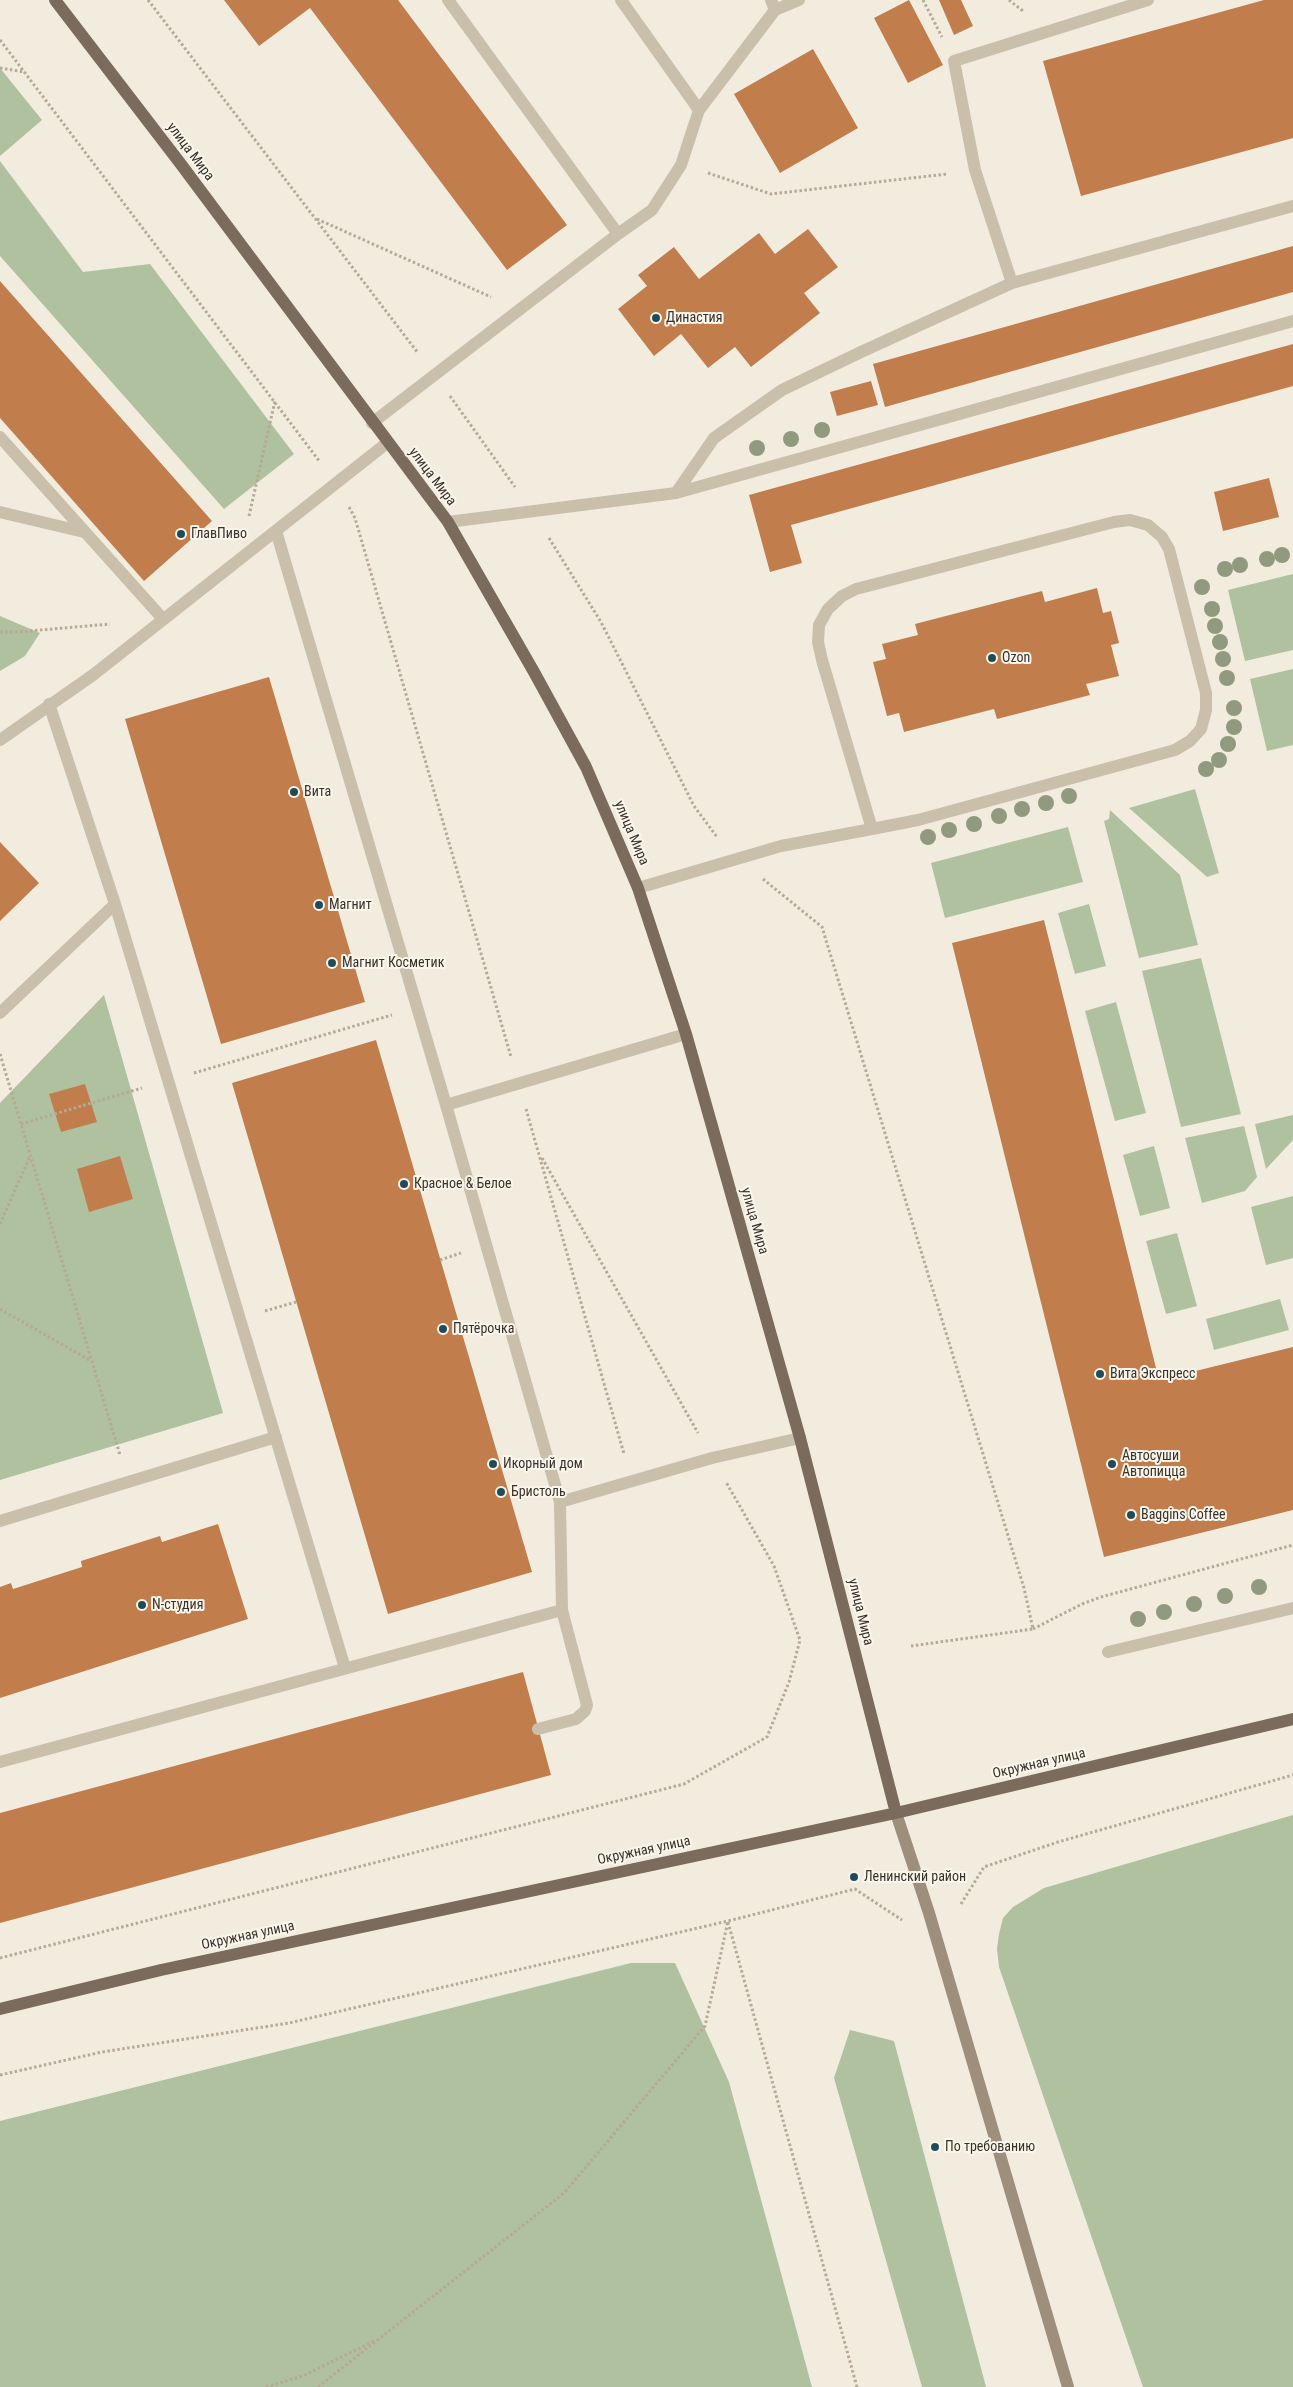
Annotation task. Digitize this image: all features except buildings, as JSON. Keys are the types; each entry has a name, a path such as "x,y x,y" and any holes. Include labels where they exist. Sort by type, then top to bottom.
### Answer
{"main road":[{"name":"улица Мира","path":"54,0 180,163 372,423 448,522 586,767 638,888 686,1034 800,1438 896,1813"},
{"name":"Окружная улица","path":"0,2009 162,1970 896,1813 1293,1719"},
{"path":"896,1813 929,1913 1068,2387"}],"lane":[{"path":"448,0 618,234"},
{"path":"621,0 699,110"},
{"path":"372,423 652,210 681,165 699,110 773,5 799,0"},
{"path":"1012,283 975,170 954,61 1148,0"},
{"path":"676,493 714,438 782,390 1012,283 1293,206"},
{"path":"448,522 676,493 1293,321"},
{"path":"0,437 163,620"},
{"path":"0,740 93,675 387,443"},
{"path":"0,512 84,532"},
{"path":"638,888 781,846 872,829 918,820 1175,750 1190,741 1201,728 1206,710 1206,693 1169,549 1162,537 1148,525 1130,520 1114,522 856,589 842,596 828,609 820,625 818,642 872,829"},
{"path":"276,531 446,1105 560,1502 562,1610 587,1705 585,1711 576,1719 538,1729"},
{"path":"49,704 115,904 345,1668"},
{"path":"0,1013 115,904"},
{"path":"446,1105 686,1034"},
{"path":"0,1521 276,1437"},
{"path":"560,1502 712,1458 800,1438"},
{"path":"1108,1652 1293,1608"},
{"path":"0,1762 562,1610"}],"path":[{"path":"148,0 435,375 532,510 601,622 694,806 734,860 761,877 822,927 1024,1588 1033,1629"},
{"path":"923,0 954,61"},
{"path":"0,40 336,483 355,518 632,1481"},
{"path":"0,68 25,72"},
{"path":"681,165 771,194 975,170"},
{"path":"316,218 519,310"},
{"path":"239,560 275,401"},
{"path":"0,632 115,624"},
{"path":"21,1124 416,1007"},
{"path":"0,1054 128,1482"},
{"path":"0,1958 684,1784 767,1737 789,1682 800,1640 774,1566 538,1152"},
{"path":"0,1224 30,1155"},
{"path":"0,1309 92,1362"},
{"path":"911,1646 1033,1629 1082,1604 1101,1597 1293,1545"},
{"path":"961,1904 984,1867 1058,1842 1293,1775"},
{"path":"0,2076 102,2052 289,2024 728,1921 855,1888 902,1920"},
{"path":"318,2387 564,2194 705,2026 728,1921"},
{"path":"728,1921 856,2387"},
{"path":"266,2387 303,2376 384,2337"}],"green space":[{"path":"0,68 42,120 0,156"},
{"path":"0,161 83,272 150,264 294,454 224,509 0,256"},
{"path":"1293,574 1293,650 1245,661 1228,590"},
{"path":"0,616 40,633 25,656 0,671"},
{"path":"1293,669 1293,745 1267,751 1250,679"},
{"path":"1195,789 1219,873 1207,877 1129,808"},
{"path":"1110,810 1180,875 1198,945 1139,958 1104,821 1109,819"},
{"path":"1068,827 1083,882 945,918 931,863"},
{"path":"1089,904 1106,966 1075,974 1058,913"},
{"path":"1201,958 1241,1114 1181,1127 1142,971"},
{"path":"104,995 223,1413 0,1480 0,1103"},
{"path":"1116,1002 1146,1113 1115,1121 1085,1011"},
{"path":"1293,1115 1293,1140 1266,1169 1255,1124"},
{"path":"1244,1126 1257,1177 1245,1191 1202,1203 1185,1138"},
{"path":"1154,1146 1170,1208 1140,1216 1123,1155"},
{"path":"1293,1196 1293,1258 1266,1265 1251,1207"},
{"path":"1177,1233 1197,1306 1166,1314 1146,1241"},
{"path":"1280,1299 1289,1330 1214,1350 1206,1319"},
{"path":"1293,1815 1293,2387 1143,2387 999,1967 997,1949 1003,1918 1013,1907 1044,1888"},
{"path":"631,1963 675,1963 729,2082 812,2387 0,2387 0,2121"},
{"path":"850,2030 894,2041 986,2387 922,2387 834,2078"}],"place":[{"name":"Династия","path":"656,318"},
{"name":"ГлавПиво","path":"181,534"},
{"name":"Ozon","path":"992,658"},
{"name":"Вита","path":"294,792"},
{"name":"Магнит","path":"319,905"},
{"name":"Магнит Косметик","path":"332,963"},
{"name":"Красное & Белое","path":"404,1184"},
{"name":"Пятёрочка","path":"443,1329"},
{"name":"Вита Экспресс","path":"1100,1374"},
{"name":"Икорный дом","path":"493,1464"},
{"name":"Автосуши Автопицца","path":"1112,1464"},
{"name":"Бристоль","path":"501,1492"},
{"name":"Baggins Coffee","path":"1131,1515"},
{"name":"N-студия","path":"142,1605"},
{"name":"Ленинский район","path":"854,1877"},
{"name":"По требованию","path":"935,2147"}]}
